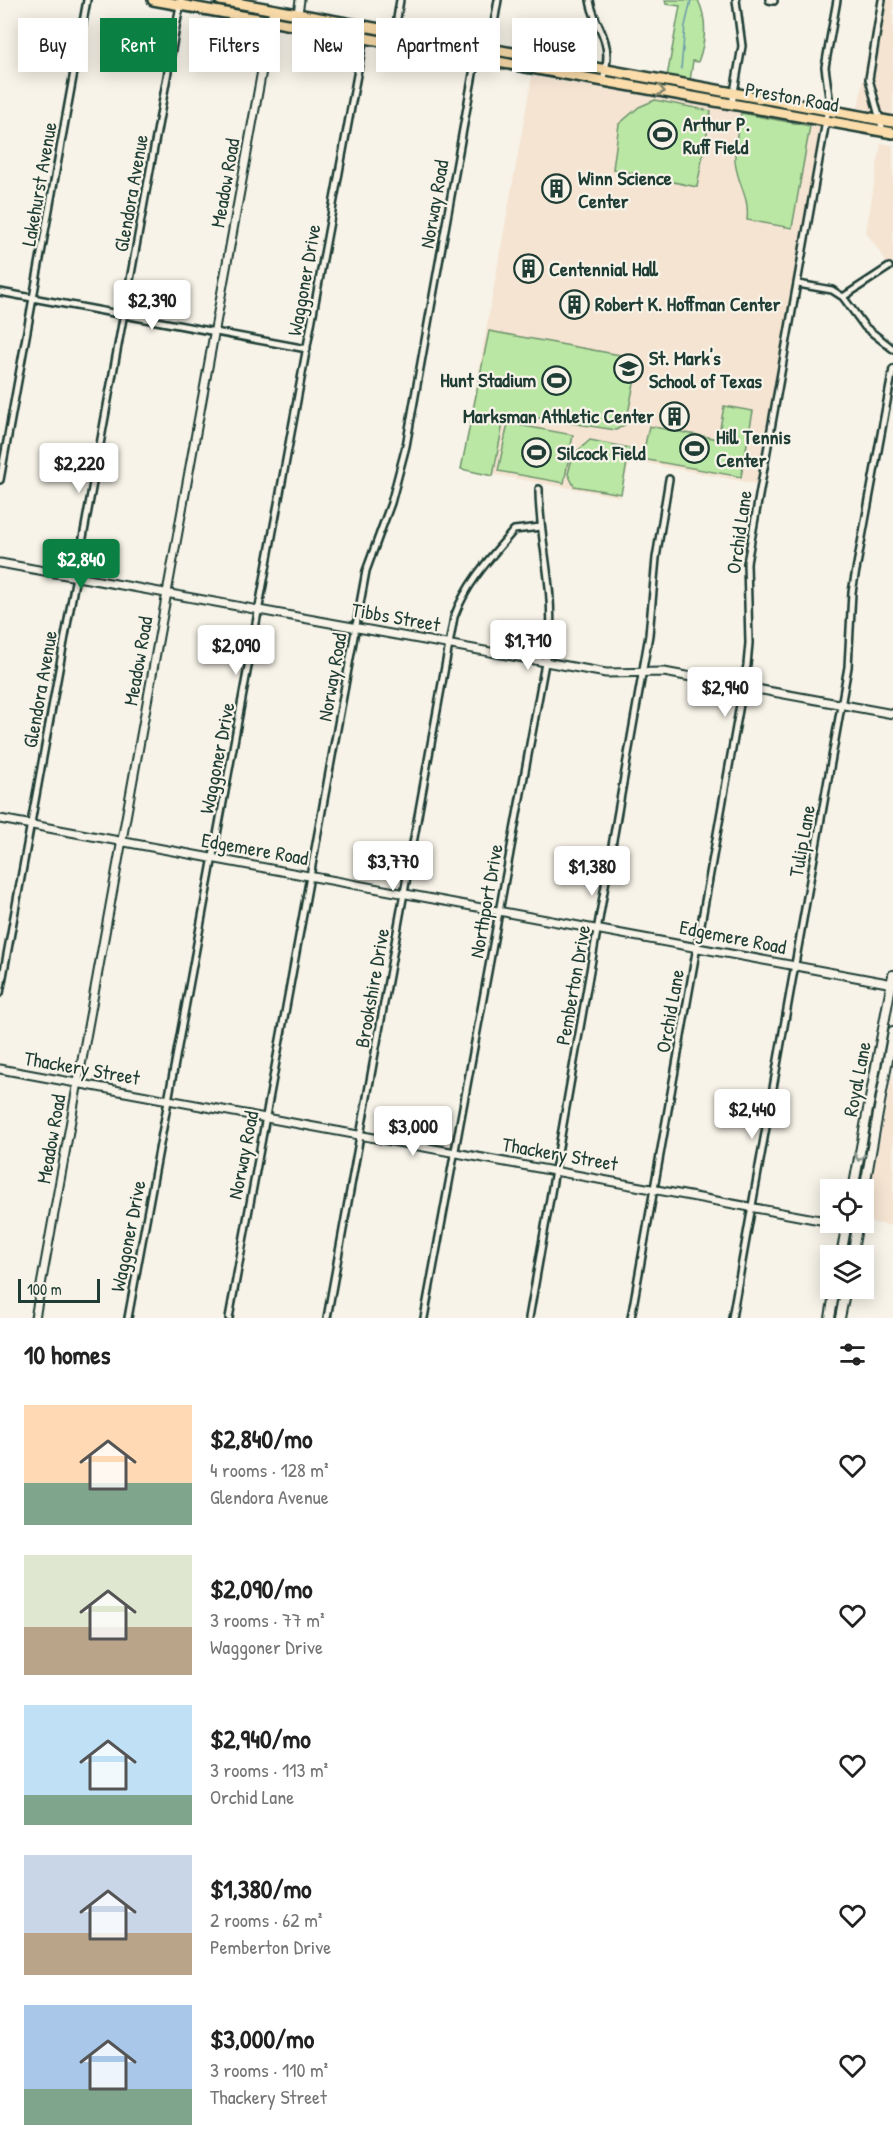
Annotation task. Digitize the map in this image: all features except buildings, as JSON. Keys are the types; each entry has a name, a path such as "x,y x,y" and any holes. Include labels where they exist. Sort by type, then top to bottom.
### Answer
{"main road":[{"name":"Preston Road","path":"153,0 178,2 252,18"},
{"name":"Preston Road","path":"220,0 376,28"},
{"name":"Preston Road","path":"500,50 893,122"},
{"name":"Preston Road","path":"500,62 893,133"},
{"name":"Royal Lane","path":"855,1179 892,981"},
{"name":"Royal Lane","path":"866,1179 893,1031"},
{"path":"868,1110 878,1112"},
{"path":"830,1318 833,1299"},
{"path":"840,1318 844,1299"}],"street":[{"name":"Lakehurst Avenue","path":"0,480 87,0"},
{"path":"297,18 300,0"},
{"path":"397,18 400,0"},
{"path":"495,18 498,0"},
{"path":"590,0 591,11 605,42 603,81"},
{"path":"736,105 735,93 742,46 738,0"},
{"name":"Orchid Lane","path":"631,1318 743,687 749,643 747,563 828,110 825,67 837,0"},
{"path":"882,0 869,79 883,131"},
{"name":"Glendora Avenue","path":"0,993 125,314 178,2"},
{"name":"Meadow Road","path":"272,18 273,10"},
{"name":"Waggoner Drive","path":"364,34 366,26"},
{"name":"Meadow Road","path":"35,1318 262,72"},
{"name":"Waggoner Drive","path":"128,1318 357,72"},
{"name":"Norway Road","path":"229,1318 366,571 391,503 406,446 473,72"},
{"path":"843,297 889,267"},
{"path":"798,284 832,290 843,297 865,327 893,349"},
{"path":"0,292 215,330 307,349"},
{"name":"Tulip Lane","path":"732,1318 842,705 850,652 854,585 893,369"},
{"name":"Pemberton Drive","path":"529,1318 642,673 652,611 659,533 669,479"},
{"name":"Northport Drive","path":"424,1318 545,662 552,611 550,575 541,527 539,489"},
{"name":"Brookshire Drive","path":"327,1318 449,644 460,602 479,570 514,530 541,527"},
{"name":"Tibbs Street","path":"0,563 606,673 664,672 893,714"},
{"name":"Edgemere Road","path":"0,819 795,966 892,981"},
{"name":"Thackery Street","path":"0,1069 820,1220"}],"shaded area":[{"path":"877,0 893,0 893,115 858,108"},
{"name":"St. Mark's School of Texas","path":"532,76 822,126 756,484 630,460 620,497 461,469"},
{"path":"881,143 893,145 893,272 866,232"},
{"path":"893,1070 893,1226 874,1223 874,1179 872,1179"}],"green space":[{"path":"665,0 698,0 701,8 705,23 703,46 698,62 693,61 690,81 667,77 680,6 666,4"},
{"name":"Arthur P. Ruff Field","path":"655,100 711,111 697,187 613,169 619,124 639,107"},
{"path":"741,113 810,126 792,228 747,220 747,204 735,161"},
{"path":"489,331 631,357 637,368 626,424 616,430 505,413 493,476 461,469"},
{"name":"Hill Tennis Center","path":"724,406 753,411 741,477 642,459 649,426 718,439"},
{"name":"Silcock Field","path":"508,423 573,435 564,483 498,471"},
{"path":"590,440 630,448 621,494 574,486 568,474 573,455"}],"waterway":[{"path":"681,69 685,26 691,0"}],"place":[{"name":"Arthur P. Ruff Field","path":"662,135"},
{"name":"Winn Science Center","path":"557,189"},
{"name":"Centennial Hall","path":"528,269"},
{"name":"Robert K. Hoffman Center","path":"574,304"},
{"name":"St. Mark's School of Texas","path":"628,369"},
{"name":"Hunt Stadium","path":"557,380"},
{"name":"Marksman Athletic Center","path":"675,416"},
{"name":"Hill Tennis Center","path":"695,449"},
{"name":"Silcock Field","path":"536,453"}]}
